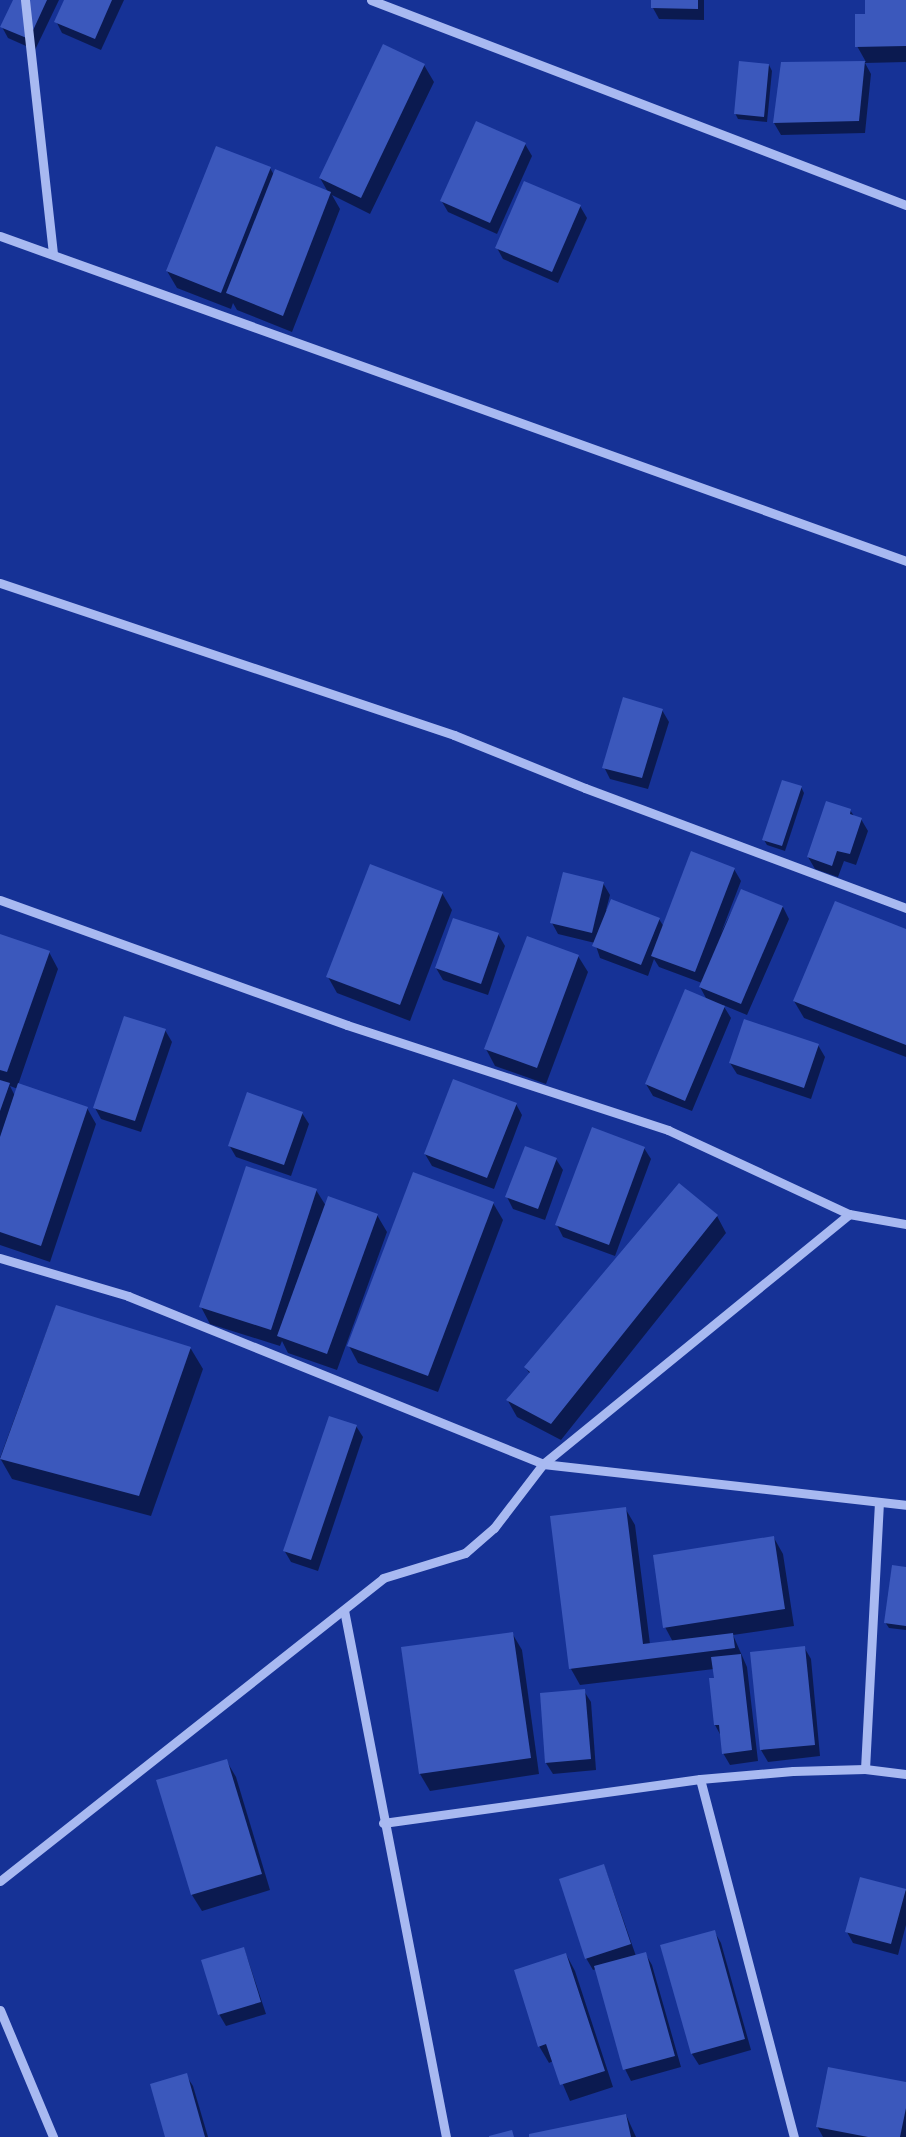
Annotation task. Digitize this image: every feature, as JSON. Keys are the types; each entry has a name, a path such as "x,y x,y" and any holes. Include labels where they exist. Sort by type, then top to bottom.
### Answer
{"street":[{"path":"25,0 54,253"},
{"path":"371,0 906,205"},
{"path":"0,236 54,253 906,561"},
{"path":"0,583 454,735 585,788 906,908"},
{"path":"0,900 347,1025 668,1130 850,1214 906,1224"},
{"path":"0,1881 383,1578 465,1552 494,1528 543,1464 850,1214"},
{"path":"0,1258 128,1296 543,1464 906,1505"},
{"path":"865,1769 879,1503"},
{"path":"344,1610 383,1823 446,2137"},
{"path":"383,1823 700,1779 793,1771 865,1769 906,1774"},
{"path":"700,1779 794,2137"},
{"path":"0,2010 53,2137"}],"building":[{"path":"13,0 47,0 29,39 0,27"},
{"path":"64,0 112,0 95,39 54,22"},
{"path":"651,0 698,0 698,9 651,8"},
{"path":"865,0 906,0 906,46 855,47 855,14 865,14"},
{"path":"383,44 425,64 361,198 319,178"},
{"path":"739,61 769,64 764,117 734,114"},
{"path":"865,61 859,121 773,123 781,62"},
{"path":"476,121 526,143 490,223 440,201"},
{"path":"216,146 271,167 221,293 166,271"},
{"path":"275,169 331,192 283,316 226,293"},
{"path":"524,181 581,205 552,272 495,248"},
{"path":"623,697 663,709 642,778 602,768"},
{"path":"782,780 802,786 782,846 762,840"},
{"path":"826,801 851,809 850,814 862,818 850,854 837,851 832,866 807,857"},
{"path":"691,851 735,868 695,972 651,956"},
{"path":"370,864 443,892 400,1005 326,977"},
{"path":"563,872 604,882 592,933 550,923"},
{"path":"741,889 783,906 741,1004 699,987"},
{"path":"611,899 660,918 641,965 592,946"},
{"path":"835,901 906,929 906,1045 793,1001"},
{"path":"453,918 499,933 481,984 435,968"},
{"path":"0,934 50,951 7,1072 0,1070"},
{"path":"527,936 579,955 537,1068 484,1049"},
{"path":"685,989 725,1006 685,1101 645,1084"},
{"path":"124,1016 166,1029 135,1121 93,1108"},
{"path":"744,1019 819,1044 804,1088 729,1063"},
{"path":"453,1079 517,1103 487,1178 424,1154"},
{"path":"0,1080 10,1083 0,1111"},
{"path":"18,1083 88,1107 41,1246 0,1232 0,1137"},
{"path":"247,1092 303,1112 284,1165 228,1146"},
{"path":"592,1127 645,1147 609,1245 555,1225"},
{"path":"525,1146 557,1158 538,1209 505,1197"},
{"path":"246,1166 317,1189 271,1330 199,1307"},
{"path":"413,1172 494,1202 428,1376 347,1346"},
{"path":"679,1183 718,1215 551,1424 506,1400 530,1372 524,1367"},
{"path":"328,1196 378,1214 327,1354 277,1336"},
{"path":"56,1305 191,1347 139,1496 0,1459"},
{"path":"329,1416 357,1425 311,1560 283,1551"},
{"path":"626,1507 643,1644 733,1633 735,1648 569,1669 550,1516"},
{"path":"774,1536 785,1609 663,1628 653,1555"},
{"path":"892,1565 906,1567 906,1626 884,1623"},
{"path":"513,1632 531,1758 419,1774 401,1647"},
{"path":"805,1646 815,1745 760,1750 750,1652"},
{"path":"741,1654 752,1750 722,1754 719,1725 714,1725 709,1678 714,1678 711,1657"},
{"path":"585,1689 591,1759 545,1763 540,1693"},
{"path":"227,1759 262,1874 191,1895 156,1780"},
{"path":"604,1864 631,1944 585,1959 559,1879"},
{"path":"860,1877 906,1889 891,1944 845,1932"},
{"path":"715,1930 745,2039 691,2054 660,1945"},
{"path":"244,1947 261,2002 218,2015 201,1960"},
{"path":"646,1952 675,2056 623,2070 594,1966"},
{"path":"566,1953 605,2071 560,2085 546,2044 538,2047 514,1970"},
{"path":"828,2067 906,2082 906,2108 900,2137 868,2137 816,2127"},
{"path":"187,2073 205,2137 165,2137 150,2084"},
{"path":"626,2114 631,2137 529,2137 529,2134"},
{"path":"512,2130 514,2137 489,2137 489,2136"}]}
